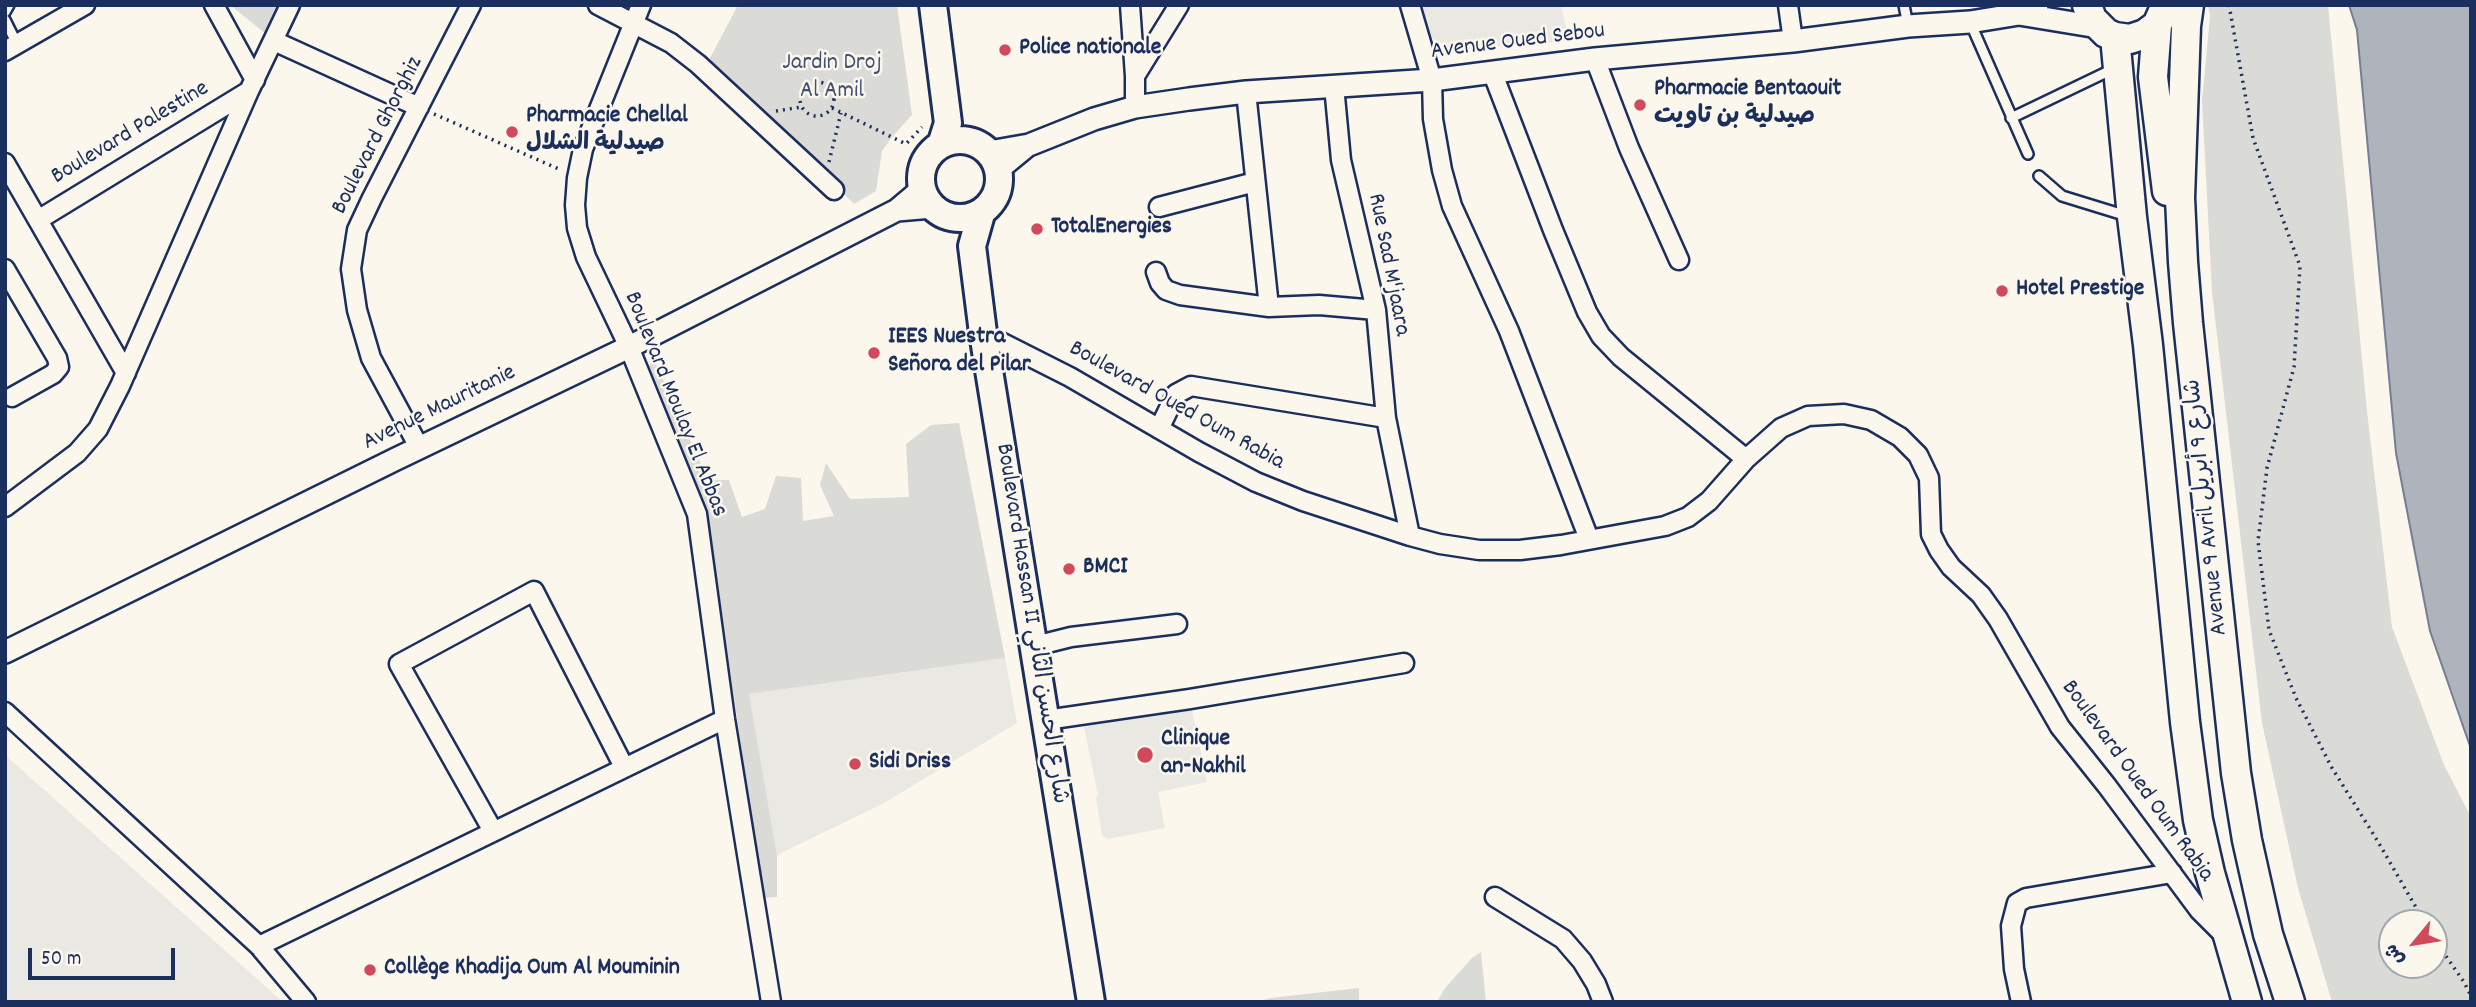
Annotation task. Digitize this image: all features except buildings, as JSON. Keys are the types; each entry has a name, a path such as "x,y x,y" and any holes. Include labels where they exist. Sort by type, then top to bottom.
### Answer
{"highway":[{"name":"Avenue 9 Avril شارع 9 أبريل","path":"2189,5 2180,198 2183,262 2236,773 2247,840 2268,934 2290,1002"},
{"path":"2161,15 2153,77 2167,192 2183,262"},
{"path":"2100,23 2130,39 2145,34 2161,15"},
{"name":"Avenue 9 Avril شارع 9 أبريل","path":"2100,23 2118,66 2185,722 2198,820 2247,1002"}],"main road":[{"path":"933,5 949,130 924,163 921,176 934,204 972,246"},
{"path":"934,204 965,219 981,214 993,202 1000,186 994,160 972,141 949,130"},
{"name":"Boulevard Hassan II شارع الحسن الثاني","path":"981,214 972,246 983,332 1091,1002"}],"street":[{"path":"11,47 85,5"},
{"path":"214,5 252,85"},
{"path":"5,507 77,453 98,429 126,373 252,85 290,5"},
{"name":"Boulevard Ghorghiz","path":"419,447 371,358 357,310 351,269 357,230 471,5"},
{"path":"598,5 671,43 698,64 834,190"},
{"name":"Boulevard Moulay El Abbas","path":"641,5 583,149 577,178 577,228 586,257 629,348 696,514 725,719 771,1002"},
{"path":"1130,5 1135,107"},
{"path":"1135,76 1179,5"},
{"path":"1410,5 1432,80 1433,120 1452,206 1509,331 1589,539"},
{"path":"1788,5 1793,41"},
{"name":"Avenue Oued Sebou","path":"994,160 1094,119 1135,107 1246,92 1432,80 1595,59 1793,41 1906,15 1970,22 2028,10 2100,23"},
{"path":"274,41 419,107"},
{"path":"1595,59 1629,148 1679,260"},
{"path":"1493,74 1553,230 1587,312 1601,335 1621,357 1745,459"},
{"name":"Boulevard Palestine","path":"38,220 252,85"},
{"name":"Rue Sad M'jaara","path":"1334,86 1341,160 1376,310 1386,418 1410,536"},
{"path":"1246,92 1269,307"},
{"path":"5,163 126,373"},
{"path":"1160,206 1255,182"},
{"name":"Avenue Mauritanie","path":"5,652 419,447 629,348 897,210 934,204"},
{"path":"5,269 57,358 59,367 53,374 12,397"},
{"path":"1156,272 1166,290 1180,295 1269,307 1319,305 1376,310"},
{"name":"Boulevard Oued Oum Rabia","path":"983,332 1070,377 1256,482 1303,501 1410,536 1479,550 1520,550 1665,526 1688,517 1709,501 1745,459 1781,428 1808,416 1844,414 1871,420 1900,437 1917,455 1929,478 1931,534 1951,567 1981,595 1993,611 2060,727 2199,910 2230,942"},
{"path":"1159,429 1176,394 1191,386 1386,418"},
{"path":"494,831 399,664 534,591 624,767"},
{"path":"1035,646 1071,637 1177,624"},
{"path":"1046,720 1404,663"},
{"path":"5,712 259,946 306,1002"},
{"path":"259,946 725,719"},
{"path":"2021,1002 2014,969 2011,926 2017,903 2026,898 2051,893 2172,873"},
{"path":"1495,897 1533,918 1563,939 1583,961 1604,1002"}],"lane":[{"path":"5,12 9,5"},
{"path":"5,20 11,47"},
{"path":"1970,22 2028,154"},
{"path":"2011,118 2118,66"},
{"path":"2039,176 2062,196 2132,217"}],"path":[{"path":"2229,5 2253,138 2300,266 2294,367 2267,468 2258,541 2269,630 2296,698 2332,768 2417,909"},
{"path":"818,81 826,84 834,99 832,108 825,114 816,116 808,113 802,107 802,89 809,83 818,81"},
{"path":"419,107 577,178"},
{"path":"832,108 906,144 933,116 949,130"},
{"path":"819,177 828,166 841,113"},
{"path":"2448,959 2471,996"}],"shaded area":[{"path":"1418,5 1561,5 1569,41 1452,50 1424,32"},
{"path":"2349,5 2471,5 2471,749 2430,631 2396,453 2357,30"},
{"name":"Sidi Driss","path":"1005,658 1017,723 882,804 777,855 749,694"},
{"name":"Clinique an-Nakhil","path":"1191,706 1207,782 1158,792 1165,828 1108,839 1102,835 1096,798 1098,795 1084,727"},
{"path":"5,755 283,1002 5,1002"}],"green space":[{"path":"230,5 279,5 266,34"},
{"name":"Jardin Droj Al Amil","path":"738,5 897,5 912,115 882,151 876,191 854,204 709,60"},
{"path":"2208,5 2328,5 2367,411 2392,627 2444,765 2471,817 2471,1002 2332,1002 2298,888 2262,723 2212,292 2202,101 2210,16"},
{"path":"654,359 708,480 729,480 742,517 765,509 776,476 801,478 803,521 834,516 820,485 826,463 850,499 909,497 906,444 931,425 959,423 1005,658 749,694 777,855 777,897 763,898 708,517 647,368"},
{"path":"1481,952 1486,1002 1437,1002 1445,988 1472,958"},
{"path":"1359,988 1359,1002 1256,1002 1271,998"}],"place":[{"name":"Police nationale","path":"1005,50"},
{"name":"Pharmacie Bentaouit صيدلية بن تاويت","path":"1640,105"},
{"name":"Pharmacie Chellal صيدلية الشلال","path":"512,132"},
{"name":"TotalEnergies","path":"1037,229"},
{"name":"Hotel Prestige","path":"2002,291"},
{"name":"IEES Nuestra Señora del Pilar","path":"874,353"},
{"name":"BMCI","path":"1069,569"},
{"name":"Clinique an-Nakhil","path":"1145,755"},
{"name":"Sidi Driss","path":"855,764"},
{"name":"Collège Khadija Oum Al Mouminin","path":"370,970"}]}
